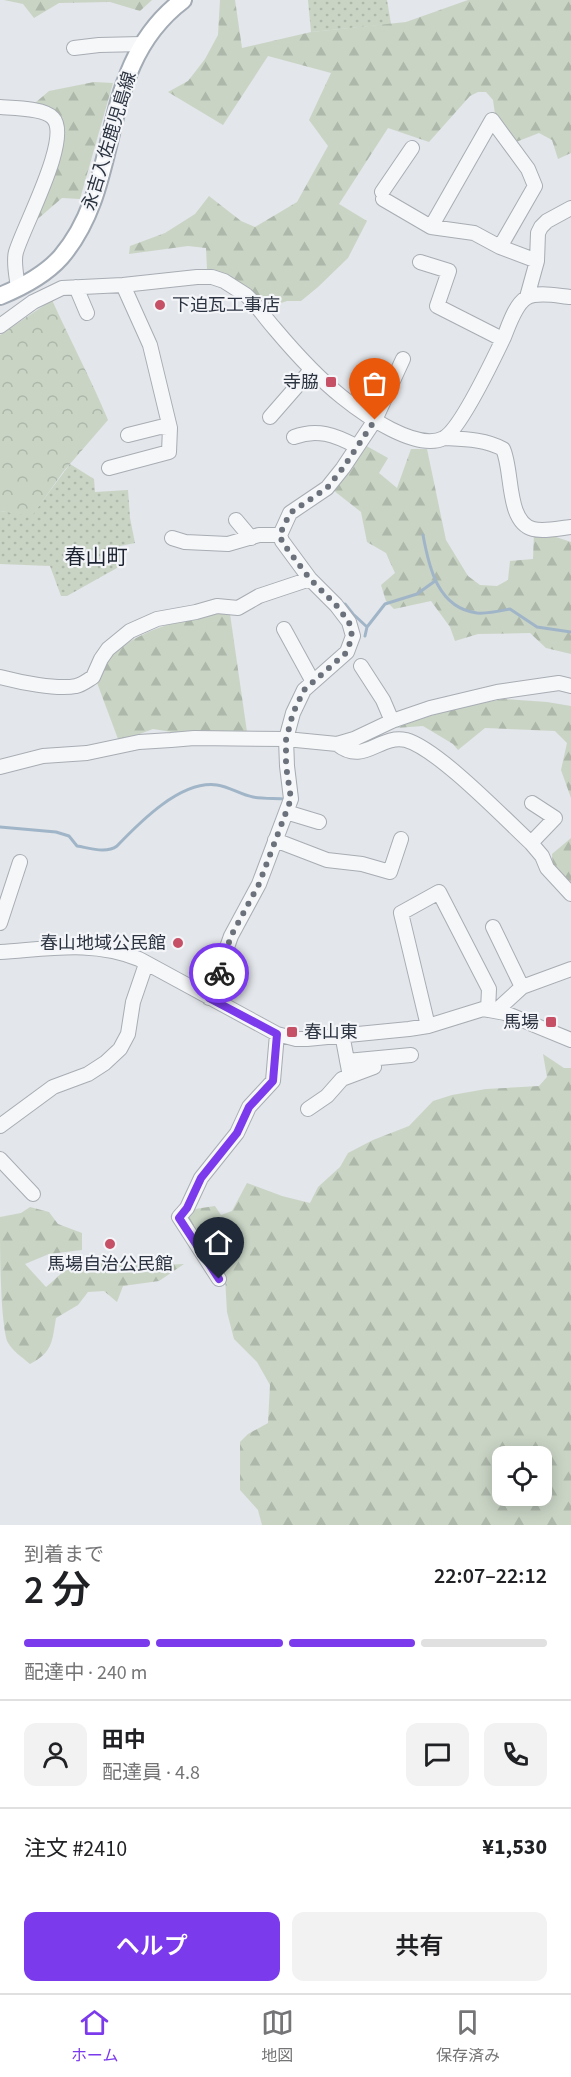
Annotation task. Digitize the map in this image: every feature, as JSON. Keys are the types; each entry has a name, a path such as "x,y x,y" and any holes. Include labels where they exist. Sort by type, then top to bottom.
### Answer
{"main road":[{"name":"永吉入佐鹿児島線","path":"0,296 18,288 51,267 62,256 80,229 97,189 120,97 142,45 157,24 183,0"}],"street":[{"path":"74,48 99,45 142,45"},
{"path":"0,107 45,113 53,118 57,125 57,139 47,177 15,255 18,288"},
{"path":"431,227 492,120 528,169 535,186 500,247"},
{"path":"412,148 382,196 431,227 474,233 500,247 537,261"},
{"path":"444,438 453,430 473,398 514,314 527,297 537,261 538,233 541,227 546,221 571,208"},
{"path":"420,262 449,271 437,306 502,339"},
{"path":"0,326 33,302 62,288 123,285 197,277 212,278 233,285 253,301 311,370 344,399 375,420 414,440 473,439 492,443 503,449 514,505 522,522 536,530 571,527"},
{"path":"109,468 169,452 170,428 150,345 123,285"},
{"path":"76,287 87,313"},
{"path":"527,297 541,295 571,297"},
{"path":"209,998 231,936 259,884 291,799 286,766 286,740 293,713 304,690 347,652 352,636 349,622 310,579 282,542 280,534 290,513 327,488 343,468 375,420 403,359"},
{"path":"270,417 311,370"},
{"path":"128,435 160,427 170,428"},
{"path":"294,437 311,432 321,433 338,436 356,446"},
{"path":"236,520 251,538"},
{"path":"172,538 184,542 228,544 280,534"},
{"path":"0,677 40,685 77,686 93,677 100,659 108,649 130,631 157,619 217,606 238,608 259,596 310,579"},
{"path":"284,629 313,682"},
{"path":"361,666 383,700 392,721"},
{"path":"0,767 43,756 87,753 139,742 195,738 286,740 337,744 430,708 497,692 559,683 571,686"},
{"path":"337,744 345,751 353,753 396,740 405,740 421,748 450,769 531,843 542,856 547,868 571,894"},
{"path":"531,843 555,818 532,803"},
{"path":"286,812 319,822"},
{"path":"275,840 327,860 362,864 390,872 400,839"},
{"path":"0,922 20,862"},
{"path":"428,1026 401,913 439,892 489,989 492,1010"},
{"path":"493,927 522,987"},
{"path":"0,952 46,947 89,947 125,953 277,1034 296,1039 428,1026 471,1011 492,1010 571,1040"},
{"path":"0,1126 54,1087 88,1074 120,1049 128,1034 133,1002 146,964"},
{"path":"492,1010 522,987 571,969"},
{"path":"219,1279 179,1218 187,1208 201,1178 237,1133 249,1107 273,1081 277,1034"},
{"path":"342,1034 350,1076"},
{"path":"347,1061 411,1055"},
{"path":"308,1108 327,1096 342,1079 374,1067"},
{"path":"0,1159 33,1194"}],"green space":[{"path":"4,0 152,0 140,11 110,2 59,3 34,18 23,4"},
{"path":"220,0 235,0 242,48 311,32 406,22 468,0 571,0 571,153 558,159 552,140 539,133 516,142 495,114 493,100 486,92 478,92 470,96 429,142 388,128 339,204 367,221 348,258 301,301 287,301 266,308 236,280 207,269 206,248 188,246 129,254 130,246 165,233 195,214 209,196 241,221 255,227 297,202 328,146 309,120 331,73 268,56 223,125 168,92 188,81 205,59 218,35"},
{"path":"308,0 387,0 391,24 311,32"},
{"path":"94,82 113,83 80,199 62,198 33,223 61,144 64,128 60,117 51,109 35,103 49,91"},
{"path":"52,300 108,420 63,472 32,516 0,511 0,335"},
{"path":"363,444 388,458 379,473 397,488 411,449 427,449 446,540 468,576 480,585 497,586 508,580 510,561 533,559 534,533 571,542 571,654 546,648 530,633 478,634 455,641 450,627 431,601 394,609 386,601 381,585 395,573 386,553 367,542 361,512 333,490 342,481"},
{"path":"70,464 94,479 95,492 128,490 135,543 120,546 124,564 67,596 61,596 50,566 0,564 0,511 32,515"},
{"path":"218,610 230,614 247,732 178,733 153,729 129,738 118,739 96,680 109,658 123,646 148,632"},
{"path":"503,699 571,706 571,798 561,770 567,743 555,731 485,728 458,750 453,744 423,726 396,728 449,711"},
{"path":"571,838 571,885 553,868 552,854"},
{"path":"543,1054 564,1068 571,1068 571,1525 262,1525 258,1510 240,1490 240,1442 248,1434 268,1423 270,1385 257,1362 234,1339 227,1312 225,1277 184,1217 195,1209 215,1206 221,1215 232,1211 247,1183 282,1196 310,1203 318,1187 340,1167 348,1153 409,1126 433,1101 486,1089 539,1086 547,1077"},
{"path":"30,1207 49,1212 58,1224 82,1233 82,1250 49,1254 25,1264 46,1287 68,1269 96,1261 184,1264 159,1281 123,1286 117,1302 104,1291 88,1292 78,1305 56,1318 50,1345 38,1360 30,1364 14,1351 7,1341 2,1299 0,1217 21,1213"}],"waterway":[{"path":"423,535 432,573 444,595 453,603 464,610 477,613 510,609 537,627 571,632"},
{"path":"365,636 367,627 385,604 417,594 435,581"},
{"path":"345,604 367,627"},
{"path":"0,827 56,832 69,836 77,846 108,850 117,846 162,805 189,789 203,785 217,785 253,797 286,799"}],"way so far":[{"path":"219,973 231,936 259,884 291,799 286,766 286,740 293,713 304,690 347,652 352,636 349,622 310,579 282,542 280,534 290,513 327,488 375,420"}],"place":[{"name":"下迫瓦工事店","path":"160,305"},
{"name":"寺脇","path":"331,382"},
{"name":"春山地域公民館","path":"178,943"},
{"name":"馬場","path":"551,1022"},
{"name":"春山東","path":"292,1032"},
{"name":"馬場自治公民館","path":"110,1244"}],"district":[{"name":"春山町","path":"96,557"}],"route":[{"path":"219,973 209,998 277,1034 273,1081 249,1107 237,1133 201,1178 187,1208 179,1218 219,1279"}]}
